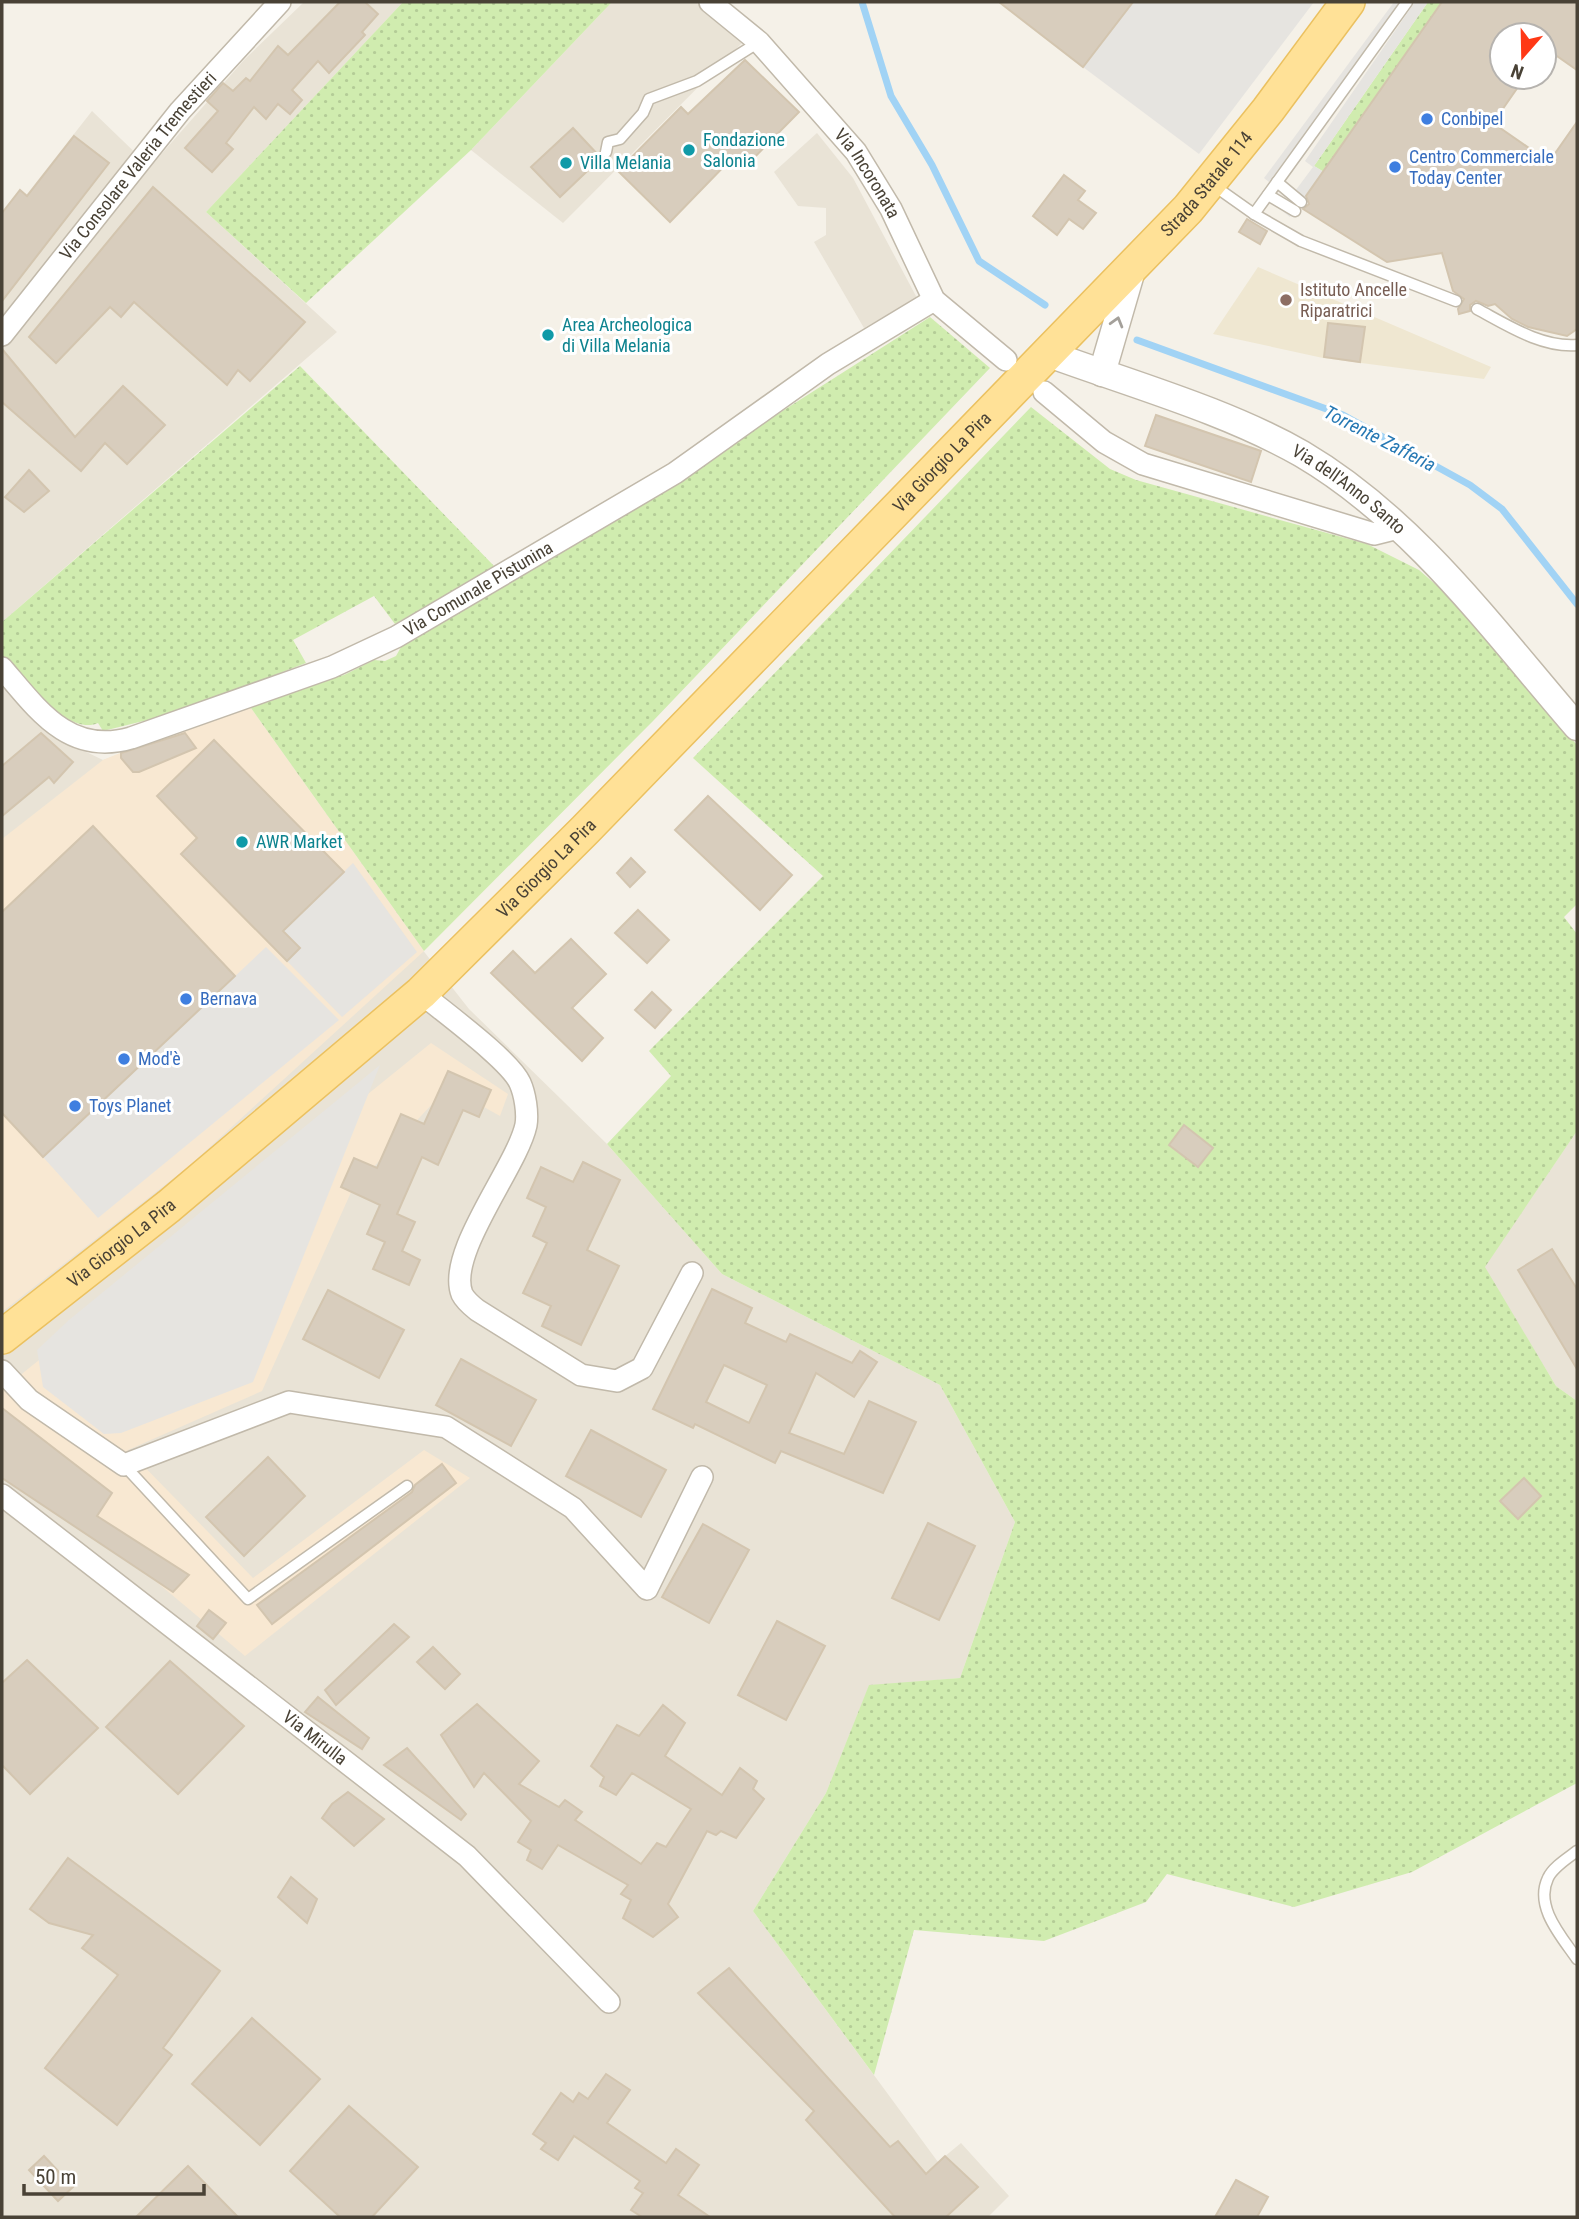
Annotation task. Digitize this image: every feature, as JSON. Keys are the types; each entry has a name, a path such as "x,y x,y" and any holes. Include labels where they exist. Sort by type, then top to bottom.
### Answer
{"main road":[{"name":"Strada Statale 114","path":"1049,354 1132,270 1211,184 1348,2"},
{"name":"Via Giorgio La Pira","path":"2,1337 169,1206 421,993 585,831 1049,354"}],"street":[{"name":"Via Consolare Valeria Tremestieri","path":"2,335 180,111 280,2"},
{"name":"Via Incoronata","path":"710,2 759,42 856,152 891,209 934,300 1006,359"},
{"path":"1102,373 1132,270"},
{"name":"Via Comunale Pistunina","path":"2,668 59,728 82,740 104,744 131,738 332,667 396,637 675,473 828,364 934,300"},
{"name":"Via dell'Anno Santo","path":"1049,354 1277,441 1345,482 1439,567 1577,727"},
{"path":"1044,392 1104,442 1143,464 1374,534 1398,528"},
{"path":"421,993 506,1065 520,1081 525,1100 526,1125 468,1246 460,1276 463,1296 477,1310 580,1375 617,1381 642,1368 692,1273"},
{"path":"2,1371 29,1400 124,1465 289,1402 446,1427 573,1508 647,1589 702,1477"},
{"name":"Via Mirulla","path":"2,1496 467,1856 609,2002"}],"lane":[{"path":"1254,214 1407,2"},
{"path":"606,152 608,142 620,139 634,124 649,99 697,81 759,42"},
{"path":"1269,195 1298,207 1277,183"},
{"path":"1211,184 1254,214 1301,241 1456,301"},
{"path":"1477,309 1545,341 1563,346 1577,345"},
{"path":"124,1465 248,1600 407,1486"},
{"path":"1577,1851 1548,1878 1546,1893 1549,1918 1577,1959"}],"shaded area":[{"path":"304,2 403,2 206,212 337,332 2,622 2,226 92,111 150,167 244,60"},
{"name":"Villa Melania","path":"612,2 696,2 743,42 563,223 471,150"},
{"path":"1133,2 1314,2 1199,154 1083,67"},
{"path":"1394,2 1402,2 1269,182 1264,178"},
{"path":"1415,2 1428,2 1314,166 1324,172 1290,217 1281,210 1313,167 1305,161"},
{"path":"817,133 853,178 917,298 864,328 814,242 826,235 826,208 798,206 774,172"},
{"name":"Istituto Ancelle Riparatrici","path":"1258,267 1491,367 1484,379 1323,358 1213,334"},
{"path":"2,684 55,737 103,760 236,712 469,1009 607,1144 722,1274 940,1385 1015,1522 960,1678 869,1686 826,1793 753,1911 938,2162 961,2143 1009,2196 988,2217 2,2217"},
{"path":"246,701 424,951 188,1167 2,1312 2,839 103,760"},
{"path":"353,863 417,952 342,1017 287,961 300,948 283,931"},
{"path":"266,947 339,1020 98,1218 43,1157"},
{"path":"431,1043 508,1094 500,1116 448,1087 352,1190 262,1391 128,1450 253,1578 424,1450 470,1478 245,1656 31,1477 2,1464 2,1390"},
{"path":"380,1065 253,1382 121,1433 104,1434 43,1387 37,1350 69,1320"},
{"path":"1577,1131 1577,1401 1556,1386 1484,1267"}],"green space":[{"path":"403,2 612,2 471,150 306,303 206,212"},
{"path":"1428,2 1442,2 1324,172 1314,166"},
{"path":"930,317 990,368 653,721 424,951 246,701 344,675 374,660 385,661 396,656 401,647 597,529"},
{"path":"300,366 495,567 395,624 374,596 293,640 306,663 176,713 103,731 98,723 86,725 73,722 59,714 32,691 2,657 2,622"},
{"path":"1031,407 1110,469 1136,480 1367,544 1419,570 1450,597 1577,745 1577,904 1564,917 1577,934 1577,1131 1485,1267 1556,1386 1577,1401 1577,1783 1412,1872 1294,1907 1167,1874 1146,1902 1044,1941 914,1930 874,2075 753,1911 826,1793 869,1685 960,1678 1015,1522 940,1385 722,1274 607,1144 671,1076 649,1051 823,876 693,758"}],"building":[{"path":"340,2 365,2 378,14 362,32 365,35 329,73 318,61 292,90 302,100 290,114 278,104 266,119 254,107 226,143 233,149 212,172 185,148 218,111 207,101 223,83 233,91 246,78 250,81 278,46 288,55"},
{"path":"999,2 1133,2 1083,67"},
{"name":"Centro Commerciale Today Center","path":"1442,2 1577,2 1577,70 1558,57 1558,21 1488,21 1488,91 1515,91 1493,123 1549,162 1577,122 1577,329 1567,336 1528,327 1512,319 1495,304 1488,306 1476,301 1470,305 1470,311 1459,314 1458,309 1464,299 1453,291 1442,253 1387,262 1303,209 1309,204 1306,196"},
{"path":"745,60 799,112 744,168 733,157 670,222 618,171 681,107 688,114"},
{"name":"Villa Melania","path":"573,128 601,158 560,197 531,167"},
{"path":"74,136 109,163 2,301 2,213 20,190 27,196"},
{"path":"1064,175 1085,191 1078,200 1096,213 1083,229 1069,219 1057,235 1033,216"},
{"path":"153,187 305,322 250,381 238,370 227,385 134,302 121,317 110,307 56,363 29,337"},
{"path":"1247,219 1267,231 1260,244 1239,232"},
{"path":"1328,323 1365,327 1360,362 1324,357"},
{"path":"2,349 75,437 123,386 165,425 127,464 105,443 81,471 2,402"},
{"path":"1156,415 1261,451 1251,482 1145,446"},
{"path":"29,470 49,491 24,512 5,497"},
{"path":"41,733 73,762 54,783 49,777 2,816 2,766"},
{"path":"185,733 196,748 139,772 133,772 121,758 121,753"},
{"name":"AWR Market","path":"214,740 344,872 283,931 300,948 287,961 181,854 197,838 157,796"},
{"path":"708,796 792,875 760,910 675,830"},
{"path":"93,826 235,976 43,1157 2,1113 2,912"},
{"path":"631,858 645,872 630,887 617,873"},
{"path":"638,910 669,940 647,963 615,933"},
{"path":"571,939 606,974 572,1008 603,1038 582,1061 491,973 513,951 535,973"},
{"path":"652,992 671,1010 655,1028 635,1010"},
{"path":"448,1071 491,1090 479,1117 463,1110 438,1165 422,1157 397,1214 415,1222 402,1251 420,1260 409,1285 373,1269 385,1242 367,1234 380,1205 341,1187 354,1158 377,1168 401,1114 424,1124"},
{"path":"1184,1125 1213,1148 1198,1167 1169,1145"},
{"path":"583,1162 620,1180 587,1250 619,1266 581,1345 542,1326 551,1306 523,1293 547,1243 533,1236 546,1207 527,1198 541,1167 573,1182"},
{"path":"1552,1249 1577,1289 1577,1369 1518,1270"},
{"path":"712,1289 752,1308 745,1323 786,1342 790,1334 852,1363 860,1351 877,1362 854,1397 816,1373 789,1433 844,1454 869,1401 916,1422 883,1493 781,1451 775,1463 695,1424 693,1428 653,1409","holes":["724,1365 767,1385 749,1423 706,1402"]},
{"path":"328,1290 404,1330 379,1378 303,1339"},
{"path":"461,1359 536,1400 511,1446 436,1405"},
{"path":"2,1408 112,1493 97,1516 189,1575 173,1592 2,1478"},
{"path":"591,1430 666,1470 641,1517 566,1476"},
{"path":"268,1457 305,1496 244,1556 206,1517"},
{"path":"442,1464 456,1483 272,1624 257,1605 412,1492 415,1485"},
{"path":"1524,1478 1541,1496 1518,1519 1500,1501"},
{"path":"928,1523 975,1546 939,1620 892,1598"},
{"path":"703,1524 749,1550 709,1623 662,1597"},
{"path":"209,1610 226,1623 213,1639 197,1626"},
{"path":"777,1621 825,1646 786,1720 738,1695"},
{"path":"394,1624 409,1637 336,1705 325,1690"},
{"path":"433,1647 460,1674 445,1689 417,1662"},
{"path":"27,1660 98,1728 30,1794 2,1765 2,1683"},
{"path":"170,1661 244,1726 178,1794 106,1727"},
{"path":"318,1697 369,1738 362,1749 305,1712"},
{"path":"477,1704 539,1761 519,1784 559,1807 565,1800 582,1812 575,1820 641,1864 657,1843 666,1847 691,1809 632,1773 616,1795 600,1786 604,1777 591,1766 617,1725 639,1736 663,1705 685,1723 665,1756 722,1795 740,1768 757,1781 753,1789 764,1799 736,1838 721,1831 716,1835 707,1831 668,1904 678,1917 653,1937 623,1918 631,1900 621,1894 628,1885 558,1845 542,1869 527,1860 531,1850 518,1842 531,1821 484,1773 474,1787 441,1735"},
{"path":"407,1748 466,1814 461,1820 384,1765"},
{"path":"348,1792 384,1819 354,1846 322,1818 332,1804"},
{"path":"68,1858 220,1971 163,2048 172,2055 117,2125 45,2068 118,1975 82,1948 93,1935 49,1923 30,1909"},
{"path":"291,1877 317,1899 307,1923 278,1897"},
{"path":"729,1968 890,2147 898,2141 926,2174 945,2156 978,2187 946,2217 895,2217 806,2120 814,2111 698,1993"},
{"path":"252,2018 320,2079 260,2145 192,2084"},
{"path":"606,2074 630,2090 607,2123 666,2163 676,2149 699,2165 678,2195 710,2217 642,2217 631,2210 643,2193 635,2188 640,2181 574,2136 558,2160 541,2149 546,2143 533,2134 561,2093 573,2102 579,2093 588,2099"},
{"path":"349,2106 418,2167 372,2217 340,2217 290,2171"},
{"path":"44,2156 73,2187 58,2201 29,2170"},
{"path":"188,2166 238,2217 136,2217"},
{"path":"1236,2180 1268,2197 1257,2217 1215,2217"}],"waterway":[{"name":"Torrente Zafferia","path":"862,2 891,96 932,165 979,261 1045,305"},
{"name":"Torrente Zafferia","path":"1137,340 1343,415 1470,485 1502,509 1577,604"}],"place":[{"name":"Conbipel","path":"1427,119"},
{"name":"Fondazione Salonia","path":"689,150"},
{"name":"Villa Melania","path":"566,163"},
{"name":"Centro Commerciale Today Center","path":"1395,167"},
{"name":"Istituto Ancelle Riparatrici","path":"1286,300"},
{"name":"Area Archeologica di Villa Melania","path":"548,335"},
{"name":"AWR Market","path":"242,842"},
{"name":"Bernava","path":"186,999"},
{"name":"Mod'è","path":"124,1059"},
{"name":"Toys Planet","path":"75,1106"}]}
